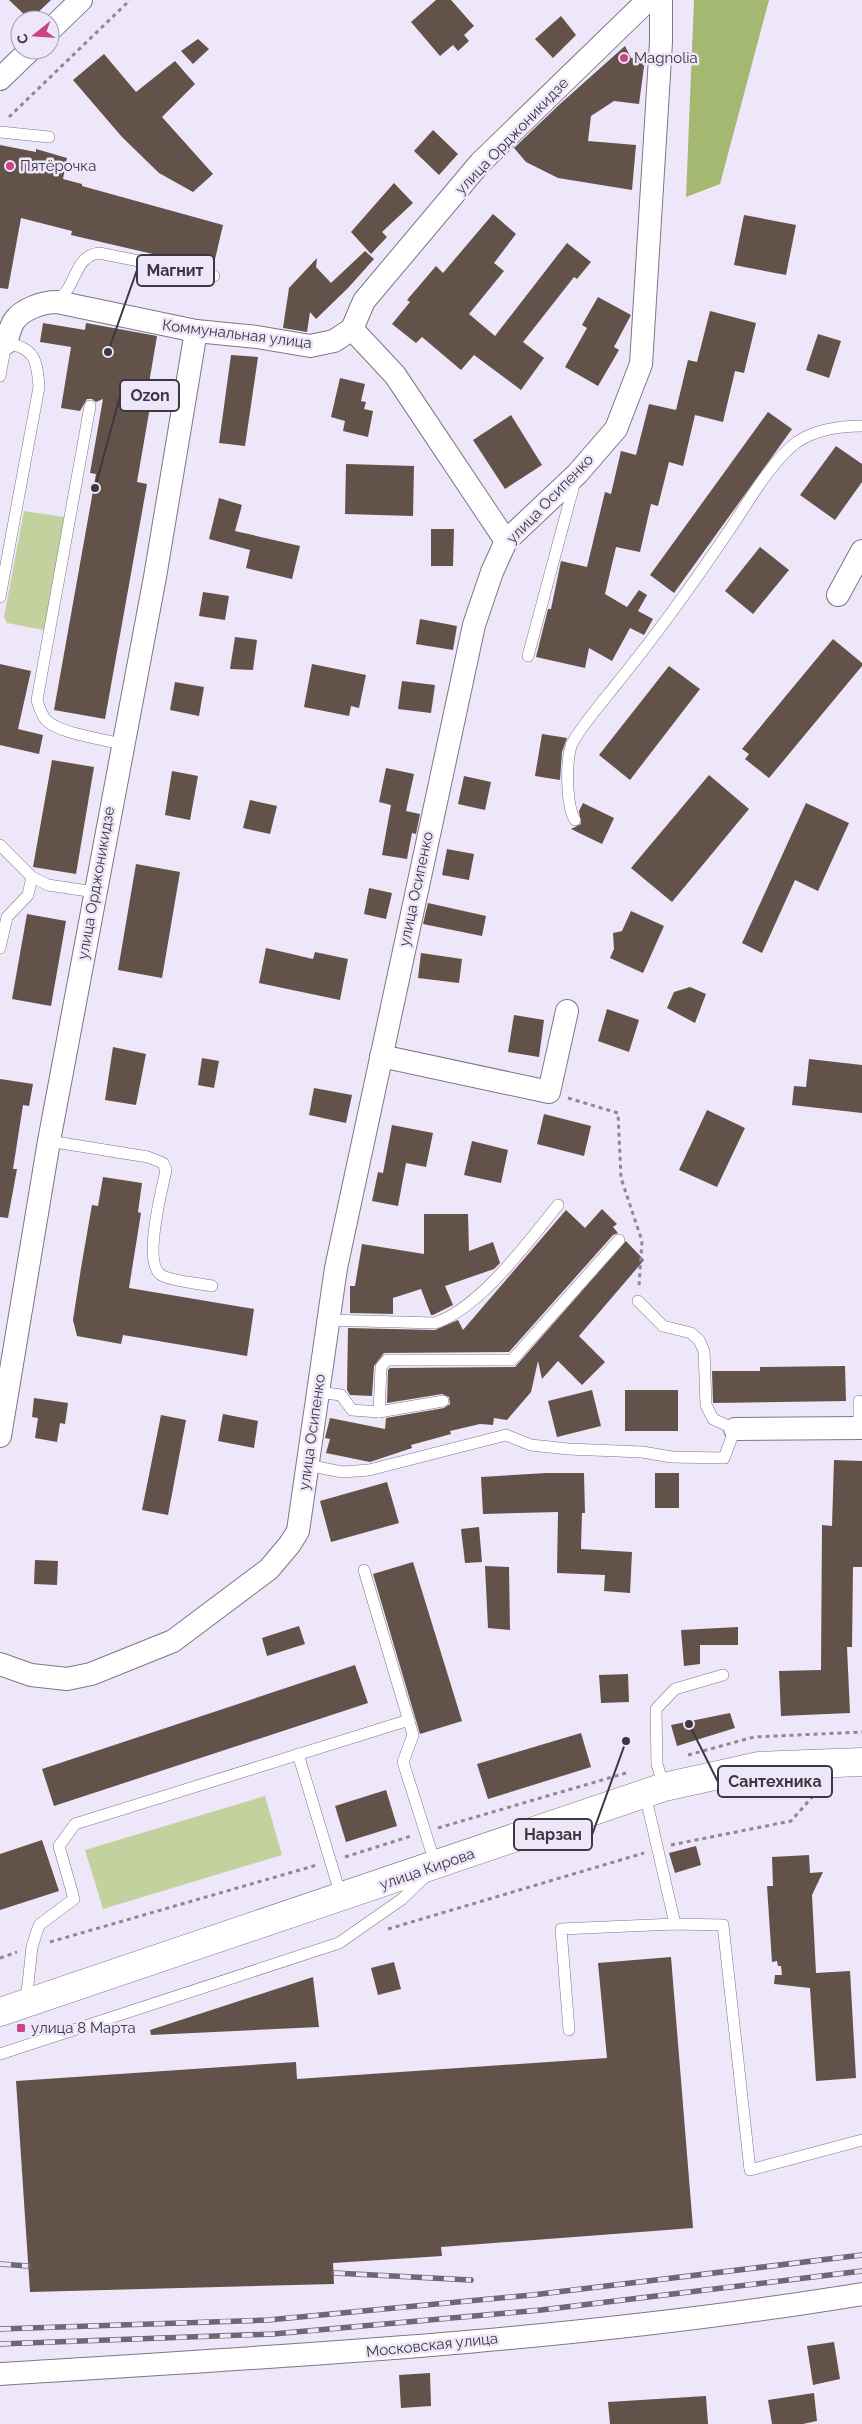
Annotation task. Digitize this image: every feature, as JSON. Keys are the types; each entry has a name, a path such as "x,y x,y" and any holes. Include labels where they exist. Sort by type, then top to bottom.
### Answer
{"street":[{"path":"60,20 81,0"},
{"name":"улица Орджоникидзе","path":"352,329 364,301 480,163 648,0"},
{"name":"улица Осипенко","path":"0,1664 31,1675 67,1679 91,1674 174,1641 269,1570 298,1531 336,1268 474,625 492,572 506,540 577,474 616,429 641,364 661,52 661,0"},
{"path":"0,79 20,60"},
{"name":"Коммунальная улица","path":"3,343 14,320 30,308 48,302 56,302 196,331 257,337 310,346 334,342 352,329"},
{"path":"352,329 395,375 506,540"},
{"name":"улица Орджоникидзе","path":"0,1436 49,1141 94,892 155,576 196,331"},
{"path":"838,595 862,551"},
{"path":"380,1056 549,1092 567,1011"},
{"path":"735,1429 861,1428"},
{"name":"улица Кирова","path":"0,2012 654,1791 759,1766 862,1762"},
{"name":"Московская улица","path":"0,2374 377,2351 759,2311 862,2294"}],"lane":[{"path":"0,132 49,137"},
{"path":"56,302 67,290 80,265 91,254 99,253 214,276"},
{"path":"0,376 3,343 18,346 30,352 37,365 39,387 0,597"},
{"path":"90,406 37,700 41,712 47,721 62,729 122,744"},
{"path":"575,820 570,812 568,762 572,745 666,622 765,479 788,450 808,436 834,428 862,426"},
{"path":"528,656 577,474"},
{"path":"0,845 32,877 48,885 94,892"},
{"path":"0,948 7,917 28,895 32,877"},
{"path":"49,1141 148,1157 163,1163 166,1170 151,1251 155,1269 162,1276 212,1286"},
{"path":"327,1320 435,1323 451,1317 507,1268 558,1205"},
{"path":"379,1412 381,1367 387,1360 512,1360 619,1240"},
{"path":"307,1465 342,1472 370,1470 506,1435 531,1445 568,1450 642,1452 672,1457 724,1458 735,1429 713,1419 706,1405 704,1351 699,1340 691,1333 663,1326 638,1301"},
{"path":"317,1392 340,1395 352,1410 379,1412 443,1401"},
{"path":"859,1401 861,1428"},
{"path":"0,2054 339,1943 402,1899 436,1866 403,1762 413,1736 364,1570"},
{"path":"675,1924 658,1849 654,1791 657,1764 656,1709 674,1689 723,1675"},
{"path":"26,2004 32,1948 39,1925 74,1899 59,1846 75,1824 408,1720"},
{"path":"298,1754 342,1898"},
{"path":"569,2030 561,1929 675,1924 723,1925 750,2170 862,2140"}],"path":[{"path":"7,120 130,0"},
{"path":"549,1092 618,1113 621,1178 642,1241 638,1301"},
{"path":"387,1929 658,1849 791,1821 822,1786 831,1786"}],"green space":[{"path":"694,0 769,0 720,184 686,197"},
{"path":"24,511 64,517 44,630 7,623 4,617"},
{"path":"265,1796 282,1855 103,1909 85,1850"}],"building":[{"path":"9,0 51,0 40,10 20,10"},
{"path":"436,0 451,0 474,26 464,35 469,41 458,51 453,45 440,56 411,22"},
{"path":"561,16 576,35 553,58 535,39"},
{"path":"198,39 209,49 193,64 181,51"},
{"path":"625,46 631,58 645,59 639,104 614,101 591,116 588,141 636,145 632,190 558,178 526,162 514,148"},
{"path":"104,54 136,92 175,61 195,84 162,117 213,174 193,192 159,173 122,137 73,80"},
{"path":"433,130 458,154 439,175 414,151"},
{"path":"0,145 36,152 36,149 67,158 63,179 82,184 82,186 223,225 213,268 71,235 72,231 21,218 8,289 0,288"},
{"path":"394,183 413,203 382,232 387,237 371,254 351,232"},
{"path":"493,214 516,234 494,263 504,271 469,314 495,336 567,243 591,262 577,279 574,277 523,342 544,358 521,390 474,355 461,370 422,337 416,343 392,324 410,302 407,300 436,266 443,273"},
{"path":"744,215 796,225 786,275 734,265"},
{"path":"365,251 374,259 316,319 310,312 307,332 283,328 289,288 317,258 316,267 331,283"},
{"path":"598,297 631,315 614,347 619,350 598,386 565,367 587,328 582,325"},
{"path":"710,311 756,323 744,373 735,371 723,422 695,415 683,466 669,462 658,506 651,504 640,552 616,547 605,594 627,607 639,590 647,595 638,611 653,619 644,635 630,628 612,661 589,648 585,668 536,657 548,609 551,609 561,561 587,567 605,492 611,494 621,451 636,455 649,404 676,410 688,360 697,362"},
{"path":"43,323 85,330 86,323 157,336 149,383 154,384 137,482 147,484 105,719 54,710 96,474 90,473 103,399 96,402 92,399 87,399 80,411 61,408 71,347 40,342"},
{"path":"818,334 841,341 829,378 806,370"},
{"path":"231,355 258,357 245,446 219,443"},
{"path":"340,378 365,384 361,401 366,402 364,409 373,411 368,437 343,431 345,421 331,417"},
{"path":"768,412 792,429 674,593 650,575"},
{"path":"511,415 542,465 505,489 473,440"},
{"path":"836,446 862,464 862,482 835,520 800,495"},
{"path":"346,464 414,466 413,516 345,514"},
{"path":"219,498 242,505 235,531 300,546 292,579 246,568 250,550 209,539"},
{"path":"431,529 454,529 453,566 431,566"},
{"path":"760,547 789,570 753,614 725,591"},
{"path":"203,592 229,596 225,620 199,616"},
{"path":"420,619 457,626 453,650 416,644"},
{"path":"235,637 257,640 253,670 230,669"},
{"path":"833,639 862,663 862,666 769,778 745,759 749,754 742,749"},
{"path":"0,664 31,671 18,729 43,735 39,754 0,745"},
{"path":"312,664 366,675 359,708 351,706 349,716 304,707"},
{"path":"669,666 700,689 630,780 599,755"},
{"path":"402,681 435,685 431,713 398,709"},
{"path":"175,682 204,687 199,716 170,710"},
{"path":"542,734 567,738 562,752 560,780 535,776"},
{"path":"52,760 94,767 76,874 33,867"},
{"path":"386,768 414,774 406,811 420,814 416,834 412,833 407,859 382,855 391,805 379,802"},
{"path":"172,771 198,776 190,820 165,815"},
{"path":"709,775 749,809 672,902 631,868"},
{"path":"464,776 491,782 485,810 458,804"},
{"path":"250,800 277,806 270,834 243,828"},
{"path":"583,803 614,818 602,844 571,829 581,824 579,811"},
{"path":"806,803 849,823 818,891 795,880 762,953 742,943"},
{"path":"447,849 474,854 469,880 442,875"},
{"path":"136,864 180,872 162,978 118,970"},
{"path":"369,888 392,893 386,919 364,914"},
{"path":"428,903 486,916 482,936 423,924"},
{"path":"631,911 664,926 643,973 610,958 614,949 613,933 622,931"},
{"path":"27,914 66,921 51,1006 12,999"},
{"path":"266,948 313,959 315,952 348,959 340,1000 259,983"},
{"path":"421,953 462,959 459,983 418,978"},
{"path":"690,987 706,994 695,1023 667,1008 674,992"},
{"path":"607,1009 639,1020 629,1052 598,1041"},
{"path":"514,1015 544,1020 539,1057 508,1052"},
{"path":"113,1047 146,1054 136,1105 105,1100"},
{"path":"202,1058 219,1061 214,1088 198,1085"},
{"path":"809,1059 862,1065 862,1113 792,1105 794,1086 806,1087"},
{"path":"0,1079 33,1084 29,1106 23,1105 13,1169 17,1169 8,1218 0,1217"},
{"path":"314,1088 352,1095 346,1123 309,1115"},
{"path":"707,1110 745,1128 717,1187 679,1170"},
{"path":"544,1114 591,1126 584,1156 537,1144"},
{"path":"392,1125 433,1133 426,1167 406,1163 398,1206 372,1201 378,1172 383,1173"},
{"path":"472,1141 508,1150 501,1183 464,1175"},
{"path":"103,1177 142,1183 138,1212 141,1213 129,1288 254,1309 247,1356 123,1335 121,1344 77,1336 73,1320 81,1268 92,1205 98,1206"},
{"path":"602,1209 617,1224 613,1227 618,1233 613,1235 509,1352 384,1353 374,1366 372,1396 350,1395 347,1390 348,1328 435,1330 458,1320 463,1330 566,1210 585,1228"},
{"path":"424,1214 468,1214 469,1251 493,1242 500,1263 494,1269 445,1286 453,1305 433,1315 431,1315 421,1289 393,1298 393,1314 350,1313 350,1286 355,1286 362,1244 424,1254"},
{"path":"626,1241 644,1260 579,1336 605,1362 582,1385 558,1361 542,1379 538,1361 531,1392 507,1420 494,1418 493,1425 480,1424 450,1431 451,1434 411,1445 412,1448 370,1462 326,1453 330,1439 325,1438 330,1418 385,1429 386,1418 444,1408 450,1404 449,1397 442,1394 387,1403 388,1370 390,1368 515,1367"},
{"path":"845,1366 846,1401 713,1403 712,1371 760,1371 760,1367"},
{"path":"592,1390 601,1426 557,1437 548,1401"},
{"path":"625,1390 678,1390 678,1431 625,1431"},
{"path":"34,1398 68,1403 65,1424 60,1423 57,1442 35,1438 38,1418 32,1417"},
{"path":"223,1414 258,1421 254,1448 218,1441"},
{"path":"161,1415 186,1420 168,1515 142,1510"},
{"path":"834,1460 862,1461 862,1567 853,1567 852,1647 847,1647 850,1713 781,1716 779,1671 821,1670 822,1525 832,1526"},
{"path":"584,1473 585,1513 582,1513 581,1549 632,1552 630,1593 604,1591 605,1575 557,1573 558,1512 483,1514 481,1477"},
{"path":"655,1473 679,1473 679,1508 655,1508"},
{"path":"387,1482 399,1523 331,1542 320,1501"},
{"path":"479,1527 482,1562 465,1563 461,1529"},
{"path":"35,1560 58,1561 57,1585 34,1584"},
{"path":"413,1562 462,1721 420,1734 373,1574"},
{"path":"485,1566 509,1567 510,1630 488,1628"},
{"path":"299,1626 305,1644 267,1656 262,1638"},
{"path":"738,1627 738,1645 700,1645 700,1664 684,1666 681,1630"},
{"path":"355,1665 368,1703 54,1806 42,1769"},
{"path":"628,1674 629,1702 601,1703 599,1675"},
{"path":"730,1713 735,1728 677,1746 671,1725"},
{"path":"581,1733 591,1767 488,1799 477,1764"},
{"path":"386,1790 397,1826 346,1842 335,1806"},
{"path":"42,1840 59,1891 0,1910 0,1854"},
{"path":"696,1846 701,1865 675,1873 669,1853"},
{"path":"809,1855 810,1873 823,1872 812,1895 816,1973 850,1971 856,2078 816,2081 810,1988 774,1984 775,1975 782,1975 781,1966 778,1966 777,1961 772,1962 767,1886 773,1886 772,1857"},
{"path":"671,1957 693,2228 441,2247 442,2256 333,2263 334,2284 30,2292 16,2081 296,2062 297,2079 607,2058 598,1963"},
{"path":"394,1962 401,1989 378,1995 371,1968"},
{"path":"313,1977 319,2027 151,2035 150,2030"},
{"path":"834,2342 840,2379 813,2385 807,2346"},
{"path":"430,2373 431,2406 401,2408 399,2375"},
{"path":"814,2393 817,2421 803,2424 772,2424 768,2400"},
{"path":"706,2396 708,2424 610,2424 608,2402"}],"railway":[{"path":"0,2329 268,2320 532,2295 862,2255"},
{"path":"0,2264 28,2266"},
{"path":"0,2344 273,2334 541,2310 862,2271"},
{"path":"334,2273 471,2280"}],"place":[{"name":"Magnolia","path":"624,58"},
{"name":"Пятёрочка","path":"10,166"},
{"name":"Магнит","path":"108,352"},
{"name":"Ozon","path":"95,488"},
{"name":"Сантехника","path":"689,1724"},
{"name":"Нарзан","path":"626,1741"},
{"name":"улица 8 Марта","path":"21,2028"}]}
